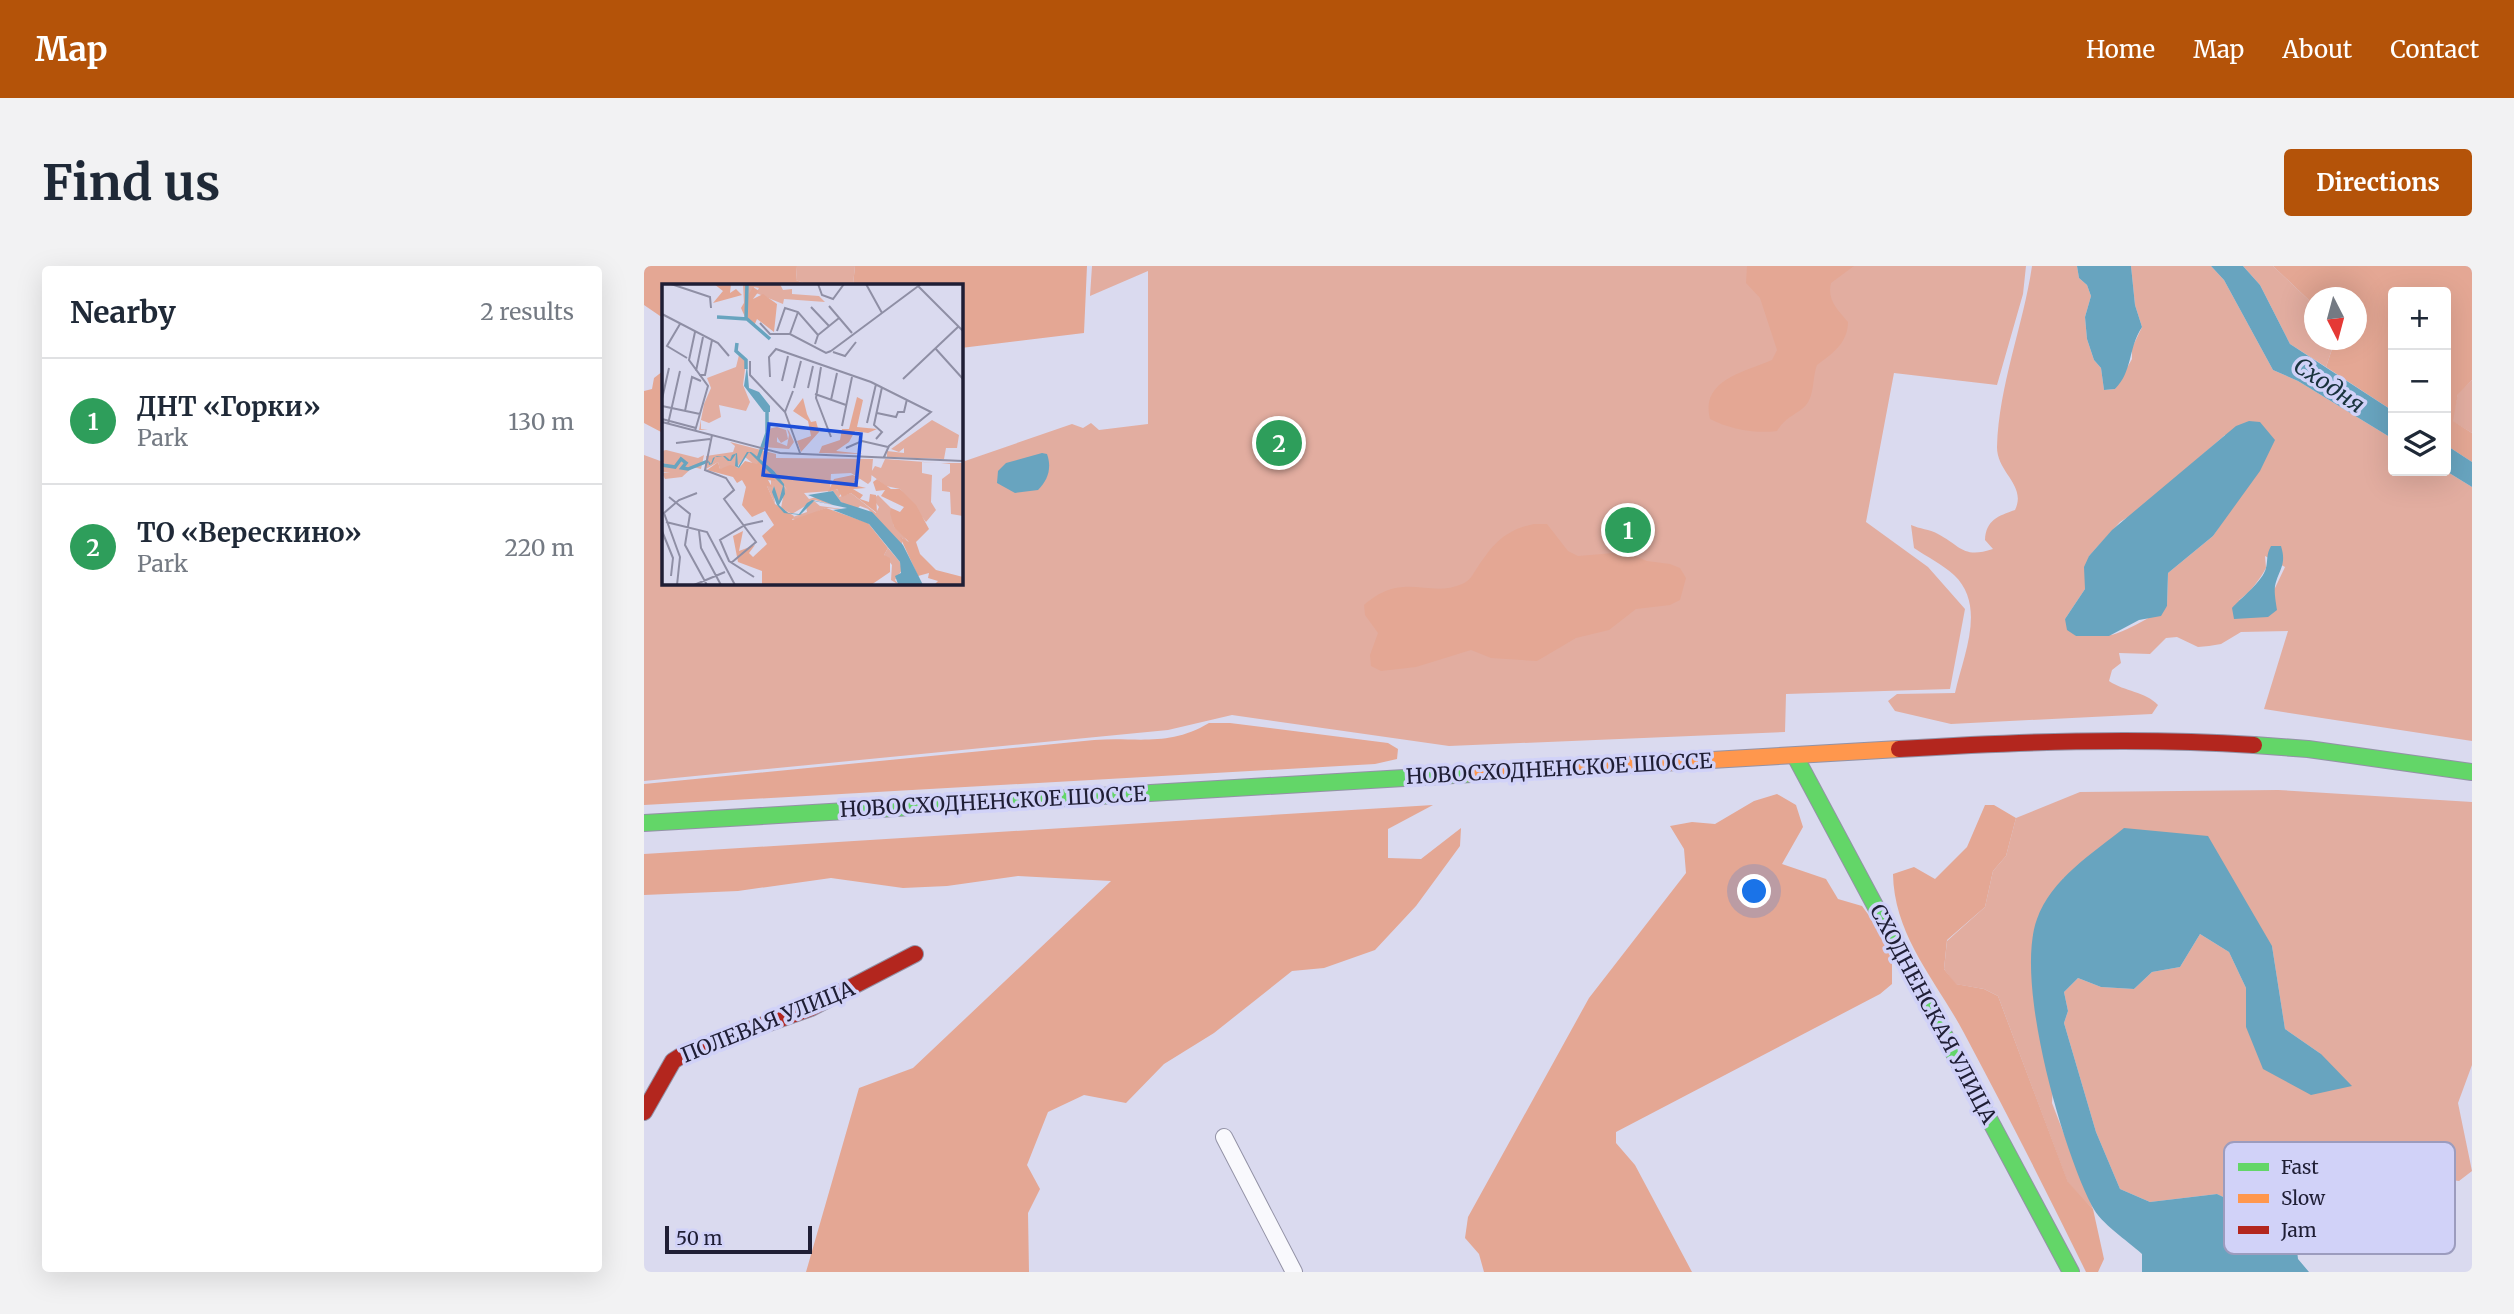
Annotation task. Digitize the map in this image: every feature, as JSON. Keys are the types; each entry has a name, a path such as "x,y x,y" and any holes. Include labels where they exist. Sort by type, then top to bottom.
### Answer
{"main road":[{"name":"НОВОСХОДНЕНСКОЕ ШОССЕ","path":"644,823 2032,741 2182,740 2308,749 2472,772"},
{"name":"СХОДНЕНСКАЯ УЛИЦА","path":"1795,756 2071,1272"},
{"name":"ПОЛЕВАЯ УЛИЦА","path":"644,1112 673,1061 687,1052 811,1008 915,954"}],"street":[{"path":"1224,1137 1294,1272"}],"shaded area":[{"path":"644,266 797,266 796,280 806,284 662,284 662,317 644,305"},
{"path":"797,266 855,266 853,284 806,284 796,280"},
{"path":"855,266 1087,266 1084,333 962,348 962,284 853,284"},
{"path":"1092,266 2026,266 2023,294 1997,385 1894,373 1866,522 1928,567 1965,609 1950,689 1786,694 1785,732 1449,746 1232,715 1168,730 644,781 644,455 662,462 662,584 962,584 962,457 965,461 1072,424 1083,428 1091,423 1099,430 1148,424 1148,271 1090,296"},
{"path":"1747,266 1854,266 1831,283 1830,289 1834,304 1848,322 1845,336 1833,352 1817,365 1807,404 1786,420 1777,431 1743,430 1710,419 1709,406 1718,386 1737,374 1772,360 1777,350 1760,298 1746,283"},
{"path":"2032,266 2077,266 2079,278 2087,285 2091,296 2085,317 2087,339 2094,360 2101,368 2104,390 2115,389 2132,359 2132,348 2142,327 2135,305 2131,266 2211,266 2224,280 2273,370 2298,381 2388,436 2388,476 2451,474 2472,487 2472,741 2264,709 2288,631 2241,632 2221,644 2198,647 2177,637 2166,638 2150,654 2119,653 2121,663 2112,670 2109,681 2153,700 2158,705 2152,714 1951,724 1895,711 1888,701 1897,694 1955,693 1970,632 1969,601 1964,587 1954,575 1914,548 1911,525 1935,532 1968,552 1993,549 1985,540 1990,523 2015,510 2018,501 2015,486 1998,456 1997,447 2007,378","holes":["2225,435 2264,460 2213,536 2168,573 2167,606 2116,634 2076,636 2065,619 2085,589 2089,556 2120,522 2139,510","2265,556 2285,567 2275,588 2239,600 2251,590 2264,572"]},
{"path":"2243,266 2273,266 2304,295 2304,350 2332,350 2326,367 2290,344 2260,285"},
{"path":"2273,266 2472,266 2472,380 2458,394 2453,421 2472,433 2472,462 2451,448 2451,287 2388,287 2388,408 2326,367 2332,350 2367,350 2367,287 2304,287 2304,295"},
{"path":"662,372 662,432 644,423 644,391 652,389 654,378"},
{"path":"2472,380 2472,433 2452,421 2458,393"},
{"path":"1534,524 1547,524 1568,551 1578,556 1626,552 1647,561 1680,568 1686,578 1680,600 1670,605 1636,609 1609,630 1576,638 1537,661 1491,658 1471,650 1416,667 1381,671 1371,666 1370,655 1378,633 1365,615 1364,605 1391,589 1438,589 1465,583 1500,539 1515,530"},
{"path":"1209,723 1230,723 1388,743 1398,749 1397,759 1375,764 644,805 644,784 1094,740 1167,738"},
{"path":"2278,790 2472,802 2472,1065 2458,1103 2472,1171 2459,1181 2455,1180 2455,1142 2224,1142 2224,1197 2217,1194 2150,1202 2120,1189 2096,1132 2064,1023 2068,1011 2064,992 2078,978 2101,987 2134,989 2152,972 2180,967 2200,934 2229,952 2246,988 2246,1027 2321,1054 2285,1029 2272,946 2063,878 2052,1103 2093,1209 2068,1183 1998,996 1984,989 1955,984 1944,969 1947,941 1985,907 1993,871 2006,856 2016,818 2080,792"},
{"path":"1777,794 1796,805 1803,827 1782,864 1826,879 1838,899 1862,906 1873,921 1892,960 1892,984 1880,994 1616,1132 1616,1143 1635,1165 1692,1272 1484,1272 1479,1254 1465,1238 1468,1217 1589,998 1686,873 1684,849 1670,826 1692,822 1715,824 1754,801"},
{"path":"1433,805 1388,829 1388,858 1421,859 1461,828 1460,846 1416,906 1375,950 1324,968 1292,971 1214,1033 1164,1064 1126,1103 1084,1095 1048,1112 1027,1165 1040,1189 1028,1213 1029,1272 806,1272 859,1088 913,1068 1111,881 1018,876 947,886 903,888 831,878 738,891 644,895 644,854"},
{"path":"1985,805 1994,805 2016,818 2006,856 1993,871 1985,907 1947,940 1944,969 1956,984 1984,989 1998,996 2068,1182 2093,1209 2104,1259 2098,1272 2086,1272 1964,1033 1919,958 1901,918 1895,897 1893,874 1914,867 1935,879 1967,847"}],"water":[{"path":"2077,266 2131,266 2135,305 2142,327 2134,343 2125,375 2115,389 2104,390 2101,368 2094,360 2087,339 2085,317 2091,296 2087,285 2079,278"},
{"name":"Сходня","path":"2211,266 2243,266 2260,285 2290,344 2388,408 2388,436 2298,381 2273,370 2224,280"},
{"path":"2249,421 2260,422 2275,440 2260,471 2213,536 2168,573 2167,606 2161,616 2139,620 2109,636 2076,636 2067,630 2065,619 2085,589 2084,567 2089,556 2112,530 2236,426"},
{"path":"2451,448 2472,462 2472,487 2451,474"},
{"path":"1047,454 1049,469 1047,478 1038,490 1015,493 997,483 998,471 1006,463"},
{"path":"2271,546 2281,546 2283,558 2275,586 2277,610 2268,617 2234,619 2232,608 2264,573"},
{"path":"2124,828 2208,836 2272,946 2285,1029 2321,1054 2352,1086 2311,1095 2263,1069 2246,1027 2246,988 2229,952 2200,934 2180,967 2152,972 2134,989 2101,987 2078,978 2064,992 2068,1011 2064,1023 2096,1132 2120,1189 2150,1202 2217,1194 2224,1197 2224,1254 2297,1254 2298,1259 2309,1272 2142,1272 2142,1254 2108,1225 2092,1206 2080,1180 2055,1106 2036,1022 2032,982 2032,947 2037,919 2043,905 2063,879"}],"traffic: fast":[{"path":"2254,745 2308,749 2472,772"},
{"path":"1795,756 2071,1272"},
{"path":"644,823 1471,774"}],"traffic: slow":[{"path":"1471,774 1899,749"}],"traffic: jam":[{"path":"1899,749 2076,741 2254,745"},
{"path":"644,1112 673,1061 687,1052 811,1008 915,954"}],"place":[{"name":"ТО «Верескино»","path":"1279,443"},
{"name":"ДНТ «Горки»","path":"1628,530"}]}
